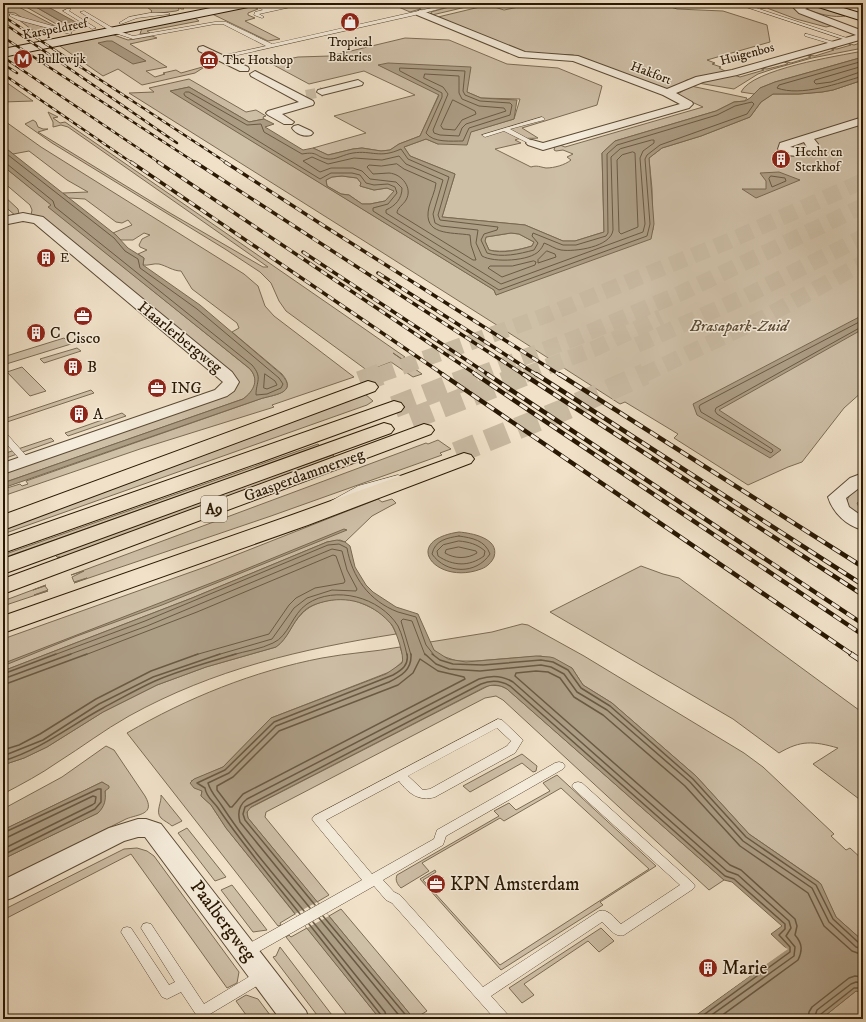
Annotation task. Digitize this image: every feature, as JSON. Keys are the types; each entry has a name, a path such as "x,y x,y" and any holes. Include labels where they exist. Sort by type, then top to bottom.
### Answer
{"highway":[{"path":"3,508 282,410 364,385 3,523"},
{"name":"Gaasperdammerweg","path":"3,546 233,466 410,419"},
{"name":"Gaasperdammerweg","path":"3,567 410,419"},
{"name":"Gaasperdammerweg","path":"3,587 410,419"},
{"name":"A9","path":"3,611 460,456 279,527 3,625"}],"main road":[{"name":"Karspeldreef","path":"3,53 168,14 222,3"},
{"name":"Karspeldreef","path":"3,47 94,28 114,27 253,3"},
{"path":"816,3 863,18"},
{"path":"831,3 863,13"}],"street":[{"name":"Huigenbos","path":"811,3 799,8 802,11 863,35"},
{"name":"Hakfort","path":"420,13 523,55 574,58 667,93 688,104 543,147 532,143"},
{"name":"Huigenbos","path":"667,93 700,79 723,76 851,40 863,35"},
{"path":"203,49 244,69"},
{"path":"255,74 302,96 309,103 272,112 298,127"},
{"path":"322,92 358,83"},
{"path":"806,138 863,120"},
{"name":"Haarlerbergweg","path":"3,221 23,217 38,220 228,377 231,382 228,388 220,393 24,459 3,469"},
{"path":"859,480 837,497 838,506 849,516 863,525"},
{"name":"Paalbergweg","path":"3,891 117,834 131,829 146,828 153,830 296,1019"}],"lane":[{"path":"253,3 267,10"},
{"path":"262,18 256,15 257,13 295,4 307,3"},
{"path":"224,59 228,56 459,3"},
{"name":"Huigenbos","path":"736,3 851,40"},
{"path":"60,8 67,10 94,28"},
{"path":"82,12 133,38 215,23 224,23 271,46"},
{"path":"12,15 20,19 65,30 70,33"},
{"path":"807,35 835,44"},
{"path":"485,135 542,119"},
{"name":"Hakfort","path":"505,129 532,143"},
{"path":"3,435 24,459"},
{"path":"279,527 362,488"},
{"path":"400,775 404,779 408,784 413,788 417,793 421,795 426,795 431,794 511,750 515,746 517,740 498,723 491,726 477,734 463,742 456,745 407,772 400,775 404,780 408,784 417,793 421,794 425,795 430,794 434,792 511,750 517,740 507,732 498,723 477,734 442,752 318,819 373,880 390,896 396,899 503,1019"},
{"path":"246,952 439,842 441,833 559,766"},
{"path":"481,995 604,915 620,932 689,886 578,786"},
{"path":"147,928 204,1016 264,976"},
{"path":"127,932 167,993 183,984"}],"green space":[{"path":"19,3 29,3 69,26 81,25 84,27 72,31 67,30"},
{"path":"159,3 171,5 169,4 183,3 182,7 184,9 178,7 179,10 176,11 152,14 152,11 147,7 159,5"},
{"path":"402,3 421,3 420,9 410,12 394,5"},
{"path":"464,3 483,3 432,15 431,12"},
{"path":"538,3 659,3 677,9 723,11 767,25 770,42 707,60 715,63 712,64 721,67 719,68 729,73 687,80 677,86 665,90 573,55 525,53 438,17 488,5 504,10"},
{"path":"752,3 782,4 835,25 826,27 796,19 767,8 760,9 764,7"},
{"path":"3,4 13,4 59,28 24,19 15,13 6,12 3,10"},
{"path":"245,6 258,9 248,13 248,15 255,18 245,21 280,39 268,41 210,13"},
{"path":"808,6 817,6 845,16 821,14 807,9"},
{"path":"195,18 199,21 147,31 150,33 140,34 142,28"},
{"path":"19,20 60,32 46,35 48,29 39,35"},
{"path":"111,34 128,40 152,36 157,38 130,44 167,67 146,71 155,77 165,74 163,73 176,70 181,73 206,66 195,73 142,85 118,69 103,76 57,44"},
{"path":"405,38 449,40 507,64 558,68 602,86 597,105 522,128 538,138 517,139 515,140 521,143 495,149 531,167 552,167 563,165 571,160 567,157 573,154 563,150 556,151 554,150 555,146 560,145 565,147 703,107 676,95 691,86 747,98 745,101 734,102 716,111 615,141 602,153 604,232 575,241 563,241 525,225 442,217 455,174 410,156 404,147 426,139 438,144 470,132 514,119 520,99 481,98 467,92 379,65 439,94 420,136 399,144 390,150 381,151 362,148 328,155 313,148 366,133 334,116 415,95 364,71 309,84 270,63 298,57 330,56"},
{"path":"863,42 863,48 812,58 758,74 734,89 698,83 734,75 740,77 764,70 759,68 767,69 788,64 783,61 791,63 811,57 806,55 815,56 834,50 829,48 837,49 851,45 847,43 854,45"},
{"path":"863,51 863,57 775,82 760,88 754,94 741,92 748,84 778,70 816,60"},
{"name":"Brasapark-Zuid","path":"189,79 246,112 256,110 266,116 263,117 264,119 249,122 189,87 171,91 494,290 496,295 653,230 652,189 649,158 662,148 701,136 750,117 761,102 773,94 822,92 863,80 863,391 844,408 802,462 748,485 674,438 678,434 625,402 620,404 129,93 154,92 149,88"},
{"path":"3,80 33,101 3,102"},
{"path":"48,112 58,117 53,118 60,123 65,122 405,357 402,359 393,353 422,374 413,377 391,362 368,371 286,311 279,301 271,283 260,272 52,143 25,124 33,120 36,122 38,127 48,129 38,132 170,213 263,267 268,267 68,127 61,125 53,127 53,122"},
{"path":"3,121 41,147 244,274 258,286 265,306 274,316 354,377 272,405 274,407 140,449 3,496 3,492 8,491 7,488 20,484 22,486 28,484 26,481 260,399 276,395 285,390 287,386 282,374 232,332 239,328 237,323 192,289 181,271 159,264 143,265 144,258 138,254 147,250 139,245 142,239 150,235 144,233 133,240 121,240 113,233 132,225 128,220 122,223 116,222 85,199 69,198 63,193 88,192 67,180 29,151 13,154 3,146"},
{"path":"3,166 52,205 49,207 250,369 255,378 255,382 250,393 243,399 3,483 3,473 223,396 236,378 31,215 32,210 30,205 3,182"},
{"path":"342,176 357,178 361,183 360,186 374,190 387,188 395,191 385,201 362,204 349,195 341,194 327,186 326,180 332,177"},
{"path":"3,195 18,209 19,214 16,216 3,205"},
{"path":"511,233 519,234 534,242 532,246 511,251 489,250 485,241 486,237"},
{"path":"64,338 71,344 3,365 3,357"},
{"path":"77,348 81,351 44,363 40,359"},
{"path":"22,367 46,391 30,396 7,372"},
{"path":"91,390 94,393 7,422 4,419"},
{"path":"364,393 373,401 367,405 3,534 3,529"},
{"path":"122,413 126,416 68,436 65,433"},
{"path":"51,438 54,441 3,459 3,454"},
{"path":"438,440 451,449 440,453 442,455 271,516 74,583 87,578 74,582 72,577 84,571 71,575 426,443 428,444"},
{"path":"318,444 320,446 3,558 3,555"},
{"path":"333,455 335,457 58,559 57,558 60,557 57,557 52,552"},
{"path":"863,484 863,499 857,503 863,510 863,519 851,509 847,502 851,494"},
{"path":"378,499 382,502 392,499 396,503 372,516 345,542 340,540 327,542 192,598 3,671 3,639 208,566"},
{"path":"641,566 679,578 863,713 863,802 813,764 838,748 821,744 807,743 794,746 779,753 733,719 550,612"},
{"path":"46,585 33,590 45,586 48,590 34,595 48,591 3,606 3,601"},
{"path":"346,598 376,610 388,620 396,634 292,654 226,673 193,685 129,716 45,771 3,794 3,765 24,758 47,747 103,712 157,685 206,667 276,647 284,640 298,618 309,608 315,604 329,600"},
{"path":"522,624 528,625 584,656 744,753 763,767 834,834 831,836 846,850 850,848 863,860 863,941 836,917 819,882 749,834 696,776 612,703 583,685 572,668 541,656 457,661 439,655 432,648 430,642 492,632"},
{"path":"400,647 403,661 392,671 271,718 223,767 191,781 202,791 201,796 211,805 226,828 295,914 280,923 281,925 278,926 127,733 197,697 271,670 322,658"},
{"path":"490,685 501,686 507,689 724,880 709,890 503,700 496,696 485,698 266,812 265,817 329,895 317,902 248,818 248,809"},
{"path":"106,746 114,750 145,796 148,802 147,810 140,815 126,819 3,881 3,859 98,813 104,803 105,784 102,782 3,830 3,809 62,777"},
{"path":"522,754 537,766 536,771 533,772 522,763 470,792 463,786"},
{"path":"557,775 656,866 600,902 603,905 501,970 420,879 435,870 436,872 423,880 500,965 649,869 561,788 504,821 500,818 422,863 429,871 401,888 398,885 396,877 397,875 499,816 494,811 509,803 516,810 550,791 543,783"},
{"path":"161,795 182,821 172,826 159,816"},
{"path":"187,828 226,877 215,881 178,833"},
{"path":"137,848 147,851 154,856 239,972 237,983 227,988 131,854 3,920 3,910 124,849"},
{"path":"232,885 267,930 253,932 221,890"},
{"path":"341,909 427,1011 414,1019 329,916"},
{"path":"307,928 380,1019 350,1019 286,937 289,935 291,937"},
{"path":"601,928 614,941 599,952 588,941 524,984 534,995 522,1003 509,988"},
{"path":"280,947 335,1019 320,1019 273,957 276,956"},
{"path":"856,991 863,993 863,1019 821,1019"},
{"path":"246,995 258,999 273,1019 249,1019 236,1001"}],"water":[{"path":"29,3 41,3 81,25 69,26"},
{"path":"112,41 146,61 133,64 98,43"},
{"path":"863,57 863,80 822,92 773,94 761,102 750,117 701,136 662,148 649,158 654,224 651,239 496,295 494,290 170,91 189,87 249,122 264,119 274,124 265,127 303,150 313,148 328,155 362,148 381,151 390,150 399,144 420,136 439,95 378,65 388,63 471,67 467,92 481,98 517,100 514,119 471,132 467,145 438,144 426,139 404,147 410,156 455,174 442,217 525,225 563,241 575,241 604,232 602,153 615,141 716,111 734,102 745,101 760,88 775,82","holes":["342,176 357,178 361,183 360,186 374,190 387,188 394,191 385,201 362,204 349,195 341,194 327,186 326,180 332,177","511,233 519,234 534,242 532,246 505,252 489,250 485,241 486,237"]},
{"path":"3,146 116,235 128,248 144,258 143,265 200,305 281,374 286,381 286,390 276,395 260,399 3,488 3,483 243,399 253,389 255,381 249,368 48,207 51,205 3,166"},
{"path":"779,172 800,180 756,198 742,189 766,189 766,181 760,173"},
{"path":"863,315 863,329 719,410 781,450 770,458 697,415 693,404"},
{"path":"344,529 347,530 162,605 77,636 3,666 3,663 224,578"},
{"path":"459,532 477,535 489,541 493,545 495,551 492,561 481,569 465,573 451,572 439,567 431,560 428,552 431,544 441,537"},
{"path":"337,540 345,542 350,546 355,567 366,585 373,592 396,607 418,614 434,650 448,659 466,662 536,656 550,657 572,668 583,685 612,703 696,776 749,834 821,884 836,917 863,941 863,993 856,991 821,1019 691,1019 787,949 771,934 782,926 732,882 724,880 507,689 498,685 492,685 483,688 251,807 247,812 248,818 414,1019 380,1019 226,828 211,805 201,796 202,791 194,788 190,783 194,779 223,767 271,718 386,674 402,663 403,660 398,638 392,625 371,607 354,601 336,600 313,605 302,613 295,621 284,640 276,647 206,667 157,685 103,712 47,747 24,758 3,765 3,671 192,598 327,542"},
{"path":"102,782 109,786 109,788 105,791 104,803 98,813 3,859 3,830"}],"pier":[{"path":"317,902 329,916 307,928 295,914"},
{"path":"784,947 788,949 689,1019 784,949"}],"tunnel":[{"path":"306,95 322,92"},
{"path":"379,375 544,316 729,241 863,181"},
{"path":"477,375 578,337 681,293 863,206"},
{"path":"637,345 744,297 863,237"},
{"path":"643,375 765,317 863,263"},
{"path":"525,375 596,348 661,317"},
{"path":"360,382 381,374"},
{"path":"394,407 480,374"},
{"path":"411,419 527,374"},
{"path":"456,453 561,411 645,374"}],"railway":[{"path":"3,16 227,163"},
{"path":"5,24 177,143"},
{"path":"3,37 196,163"},
{"path":"3,57 160,163"},
{"path":"3,64 17,73"},
{"path":"3,74 132,163"},
{"path":"131,162 444,375"},
{"path":"158,162 477,375"},
{"path":"195,162 524,375"},
{"path":"225,162 560,375"},
{"path":"303,252 489,375"},
{"path":"378,273 537,375"},
{"path":"442,374 853,655"},
{"path":"475,374 863,635"},
{"path":"487,374 863,624"},
{"path":"523,374 863,595"},
{"path":"536,374 863,585"},
{"path":"559,374 863,567"},
{"path":"851,654 863,662"}],"place":[{"name":"Tropical Bakeries","path":"350,22"},
{"name":"Bullewijk","path":"23,59"},
{"name":"The Hotshop","path":"209,60"},
{"name":"Hecht en Sterkhof","path":"781,159"},
{"name":"E","path":"46,258"},
{"name":"Cisco","path":"83,316"},
{"name":"C","path":"36,333"},
{"name":"B","path":"73,367"},
{"name":"ING","path":"157,388"},
{"name":"A","path":"79,414"},
{"name":"KPN Amsterdam","path":"436,884"},
{"name":"Marie","path":"708,968"}]}
